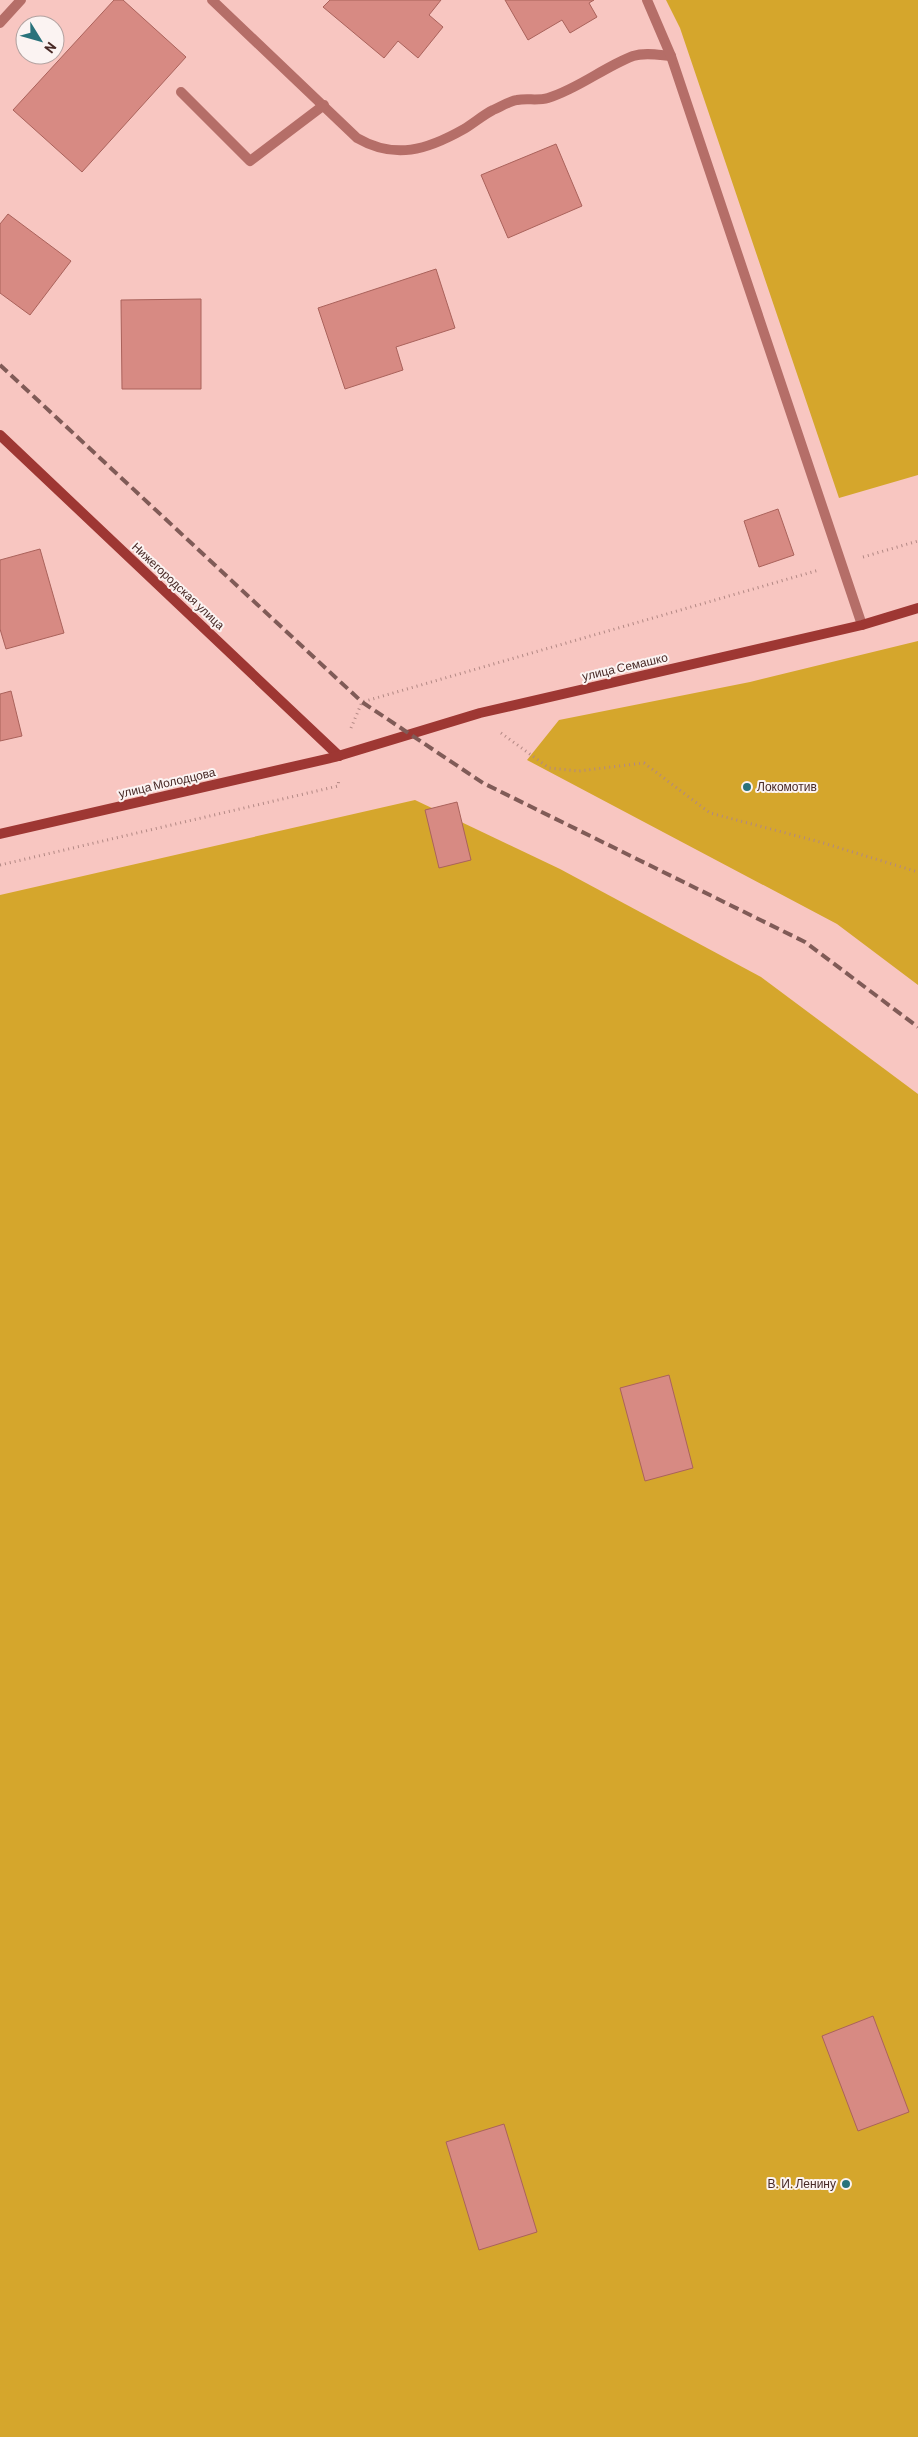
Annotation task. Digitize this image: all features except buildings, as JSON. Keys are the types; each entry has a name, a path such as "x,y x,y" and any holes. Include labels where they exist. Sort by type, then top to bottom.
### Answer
{"street":[{"name":"Нижегородская улица","path":"0,435 339,756"},
{"name":"улица Семашко","path":"339,756 480,713 862,625 918,608"},
{"name":"улица Молодцова","path":"0,834 339,756"}],"lane":[{"path":"0,23 21,0"},
{"path":"212,0 357,138 375,148 408,151 463,129 492,111 516,100 546,99 579,85 634,56 654,54 671,56"},
{"path":"647,0 671,56 862,625"},
{"path":"181,92 250,161 324,105"}],"path":[{"path":"362,702 918,541"},
{"path":"480,713 492,727 549,768 579,771 644,763 710,813 820,842 918,872"},
{"path":"0,865 338,786"}],"shaded area":[{"path":"666,0 918,0 918,475 839,498 680,28"},
{"name":"Локомотив","path":"918,641 918,985 837,924 527,760 559,720 750,682"},
{"path":"415,800 560,869 761,977 918,1094 918,2437 0,2437 0,895"}],"railway":[{"path":"0,365 362,702 483,783 805,942 918,1027"}],"place":[{"name":"Локомотив","path":"747,787"},
{"name":"В. И. Ленину","path":"846,2184"}]}
